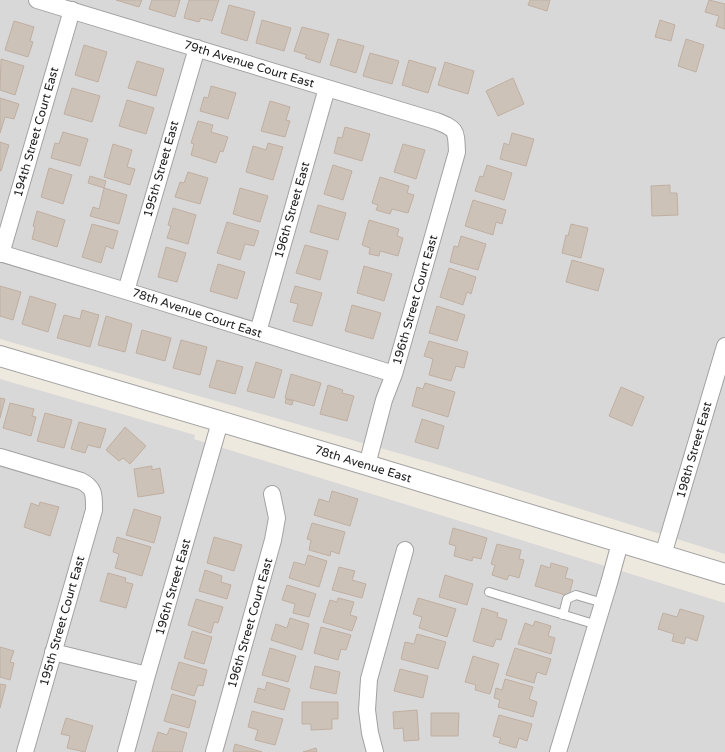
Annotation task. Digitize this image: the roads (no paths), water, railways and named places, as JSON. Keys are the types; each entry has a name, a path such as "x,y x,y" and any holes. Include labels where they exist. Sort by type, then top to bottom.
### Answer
{"street":[{"name":"79th Avenue Court East","path":"37,0 436,121 450,127 456,134"},
{"name":"194th Street Court East","path":"1,254 72,10"},
{"name":"195th Street East","path":"126,291 197,48"},
{"name":"196th Street East","path":"258,332 327,88"},
{"name":"196th Street Court East","path":"368,465 384,400 394,374 457,152 456,134"},
{"name":"78th Avenue Court East","path":"1,254 394,374"},
{"name":"198th Street East","path":"663,555 725,346"},
{"name":"78th Avenue East","path":"0,356 368,465 725,574"},
{"name":"196th Street East","path":"126,752 220,422"},
{"name":"195th Street Court East","path":"0,456 81,481 88,485 94,496 94,510 25,752"},
{"name":"196th Street Court East","path":"214,752 273,540 277,518 272,494"},
{"path":"558,752 604,603 620,543"},
{"path":"375,752 370,733 367,710 369,680 405,550"},
{"path":"53,652 147,675"}],"lane":[{"path":"489,592 597,625"},
{"path":"564,615 567,599 576,595 604,603"}]}
